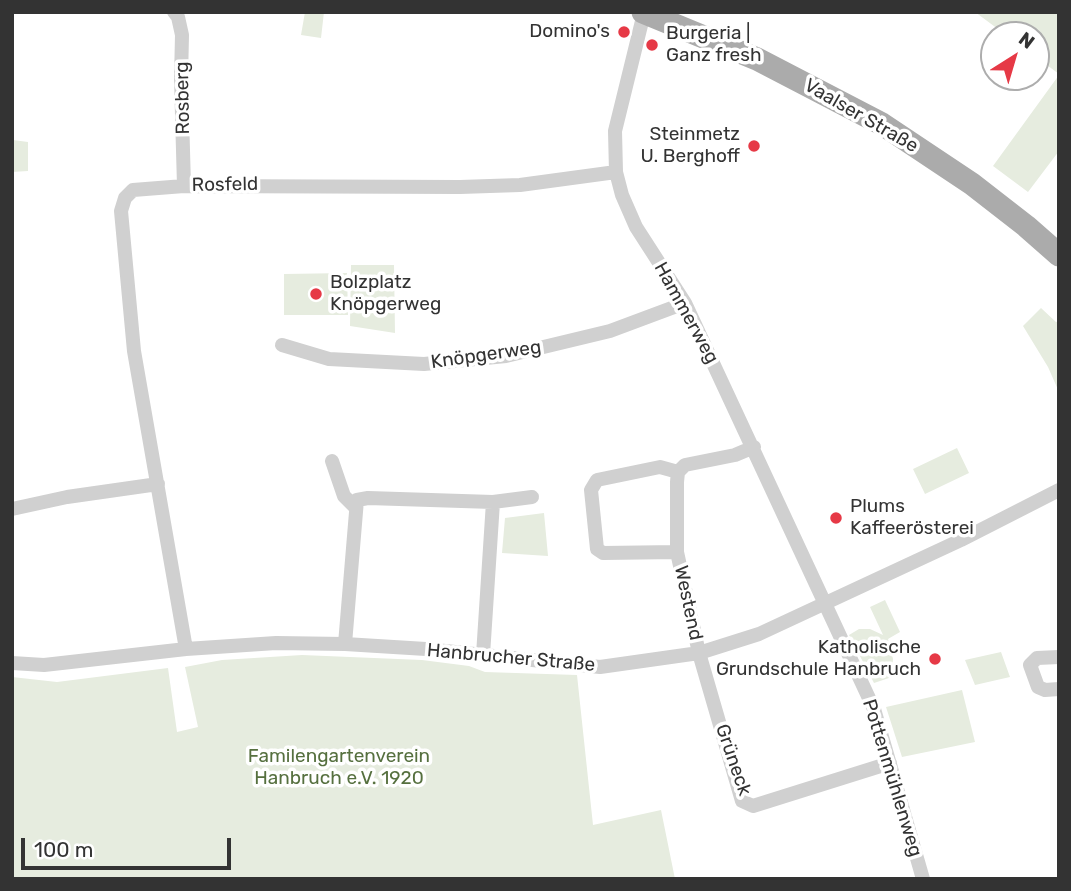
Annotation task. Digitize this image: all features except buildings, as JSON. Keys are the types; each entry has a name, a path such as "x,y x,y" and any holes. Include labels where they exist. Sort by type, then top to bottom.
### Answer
{"main road":[{"name":"Vaalser Straße","path":"644,12 757,60 881,124 983,192 1059,254"}],"street":[{"name":"Rosberg","path":"174,12 178,17 182,35 184,186"},
{"name":"Hammerweg","path":"644,12 615,131 616,172 636,227 685,303 824,603"},
{"name":"Rosfeld","path":"186,649 134,351 121,211 125,198 133,190 184,186 472,187 520,185 616,172"},
{"name":"Knöpgerweg","path":"282,345 330,359 424,364 506,356 610,331 685,303"},
{"name":"Westend","path":"699,653 677,552 678,472 685,465 735,455 754,447"},
{"path":"332,461 344,496 356,508"},
{"name":"Westend","path":"677,552 603,553 597,549 590,490 597,480 660,467 678,472"},
{"path":"12,509 58,498 158,484"},
{"name":"Hanbrucher Straße","path":"12,663 44,665 186,649 276,643 345,644 600,667 699,653 759,634 1059,491"},
{"path":"345,644 357,500 368,498 493,502 532,497"},
{"path":"483,655 493,502"},
{"name":"Pottenmühlenweg","path":"824,603 874,709 923,879"},
{"name":"Grüneck","path":"699,653 742,801 753,806 890,764"},
{"path":"1059,657 1037,659 1030,665 1038,687 1045,691 1059,689"}],"green space":[{"path":"305,12 324,12 321,38 301,35"},
{"path":"975,12 1059,12 1059,74 1050,67 1050,21 987,21"},
{"path":"1059,75 1059,151 1028,192 993,166 1050,91"},
{"path":"13,140 28,142 28,171 12,172"},
{"path":"351,265 394,265 395,333 350,326"},
{"name":"Bolzplatz Knöpgerweg","path":"347,273 348,315 284,315 284,274"},
{"path":"1041,308 1056,322 1059,321 1059,392 1048,367 1023,326"},
{"path":"957,448 969,473 925,494 913,469"},
{"path":"544,513 548,556 502,553 505,518"},
{"path":"885,600 900,632 888,639 893,659 889,678 874,683 849,635 859,629 870,629 883,635 870,607"},
{"path":"1001,652 1010,677 975,685 965,660"},
{"name":"Familengartenverein Hanbruch e.V. 1920","path":"302,655 422,660 469,666 485,672 577,675 593,825 661,810 675,879 12,879 12,677 57,682 168,668 177,732 198,727 185,667 222,660"},
{"path":"962,690 975,742 902,757 886,707"}],"place":[{"name":"Domino's","path":"624,32"},
{"name":"Burgeria | Ganz fresh","path":"652,45"},
{"name":"Steinmetz U. Berghoff","path":"754,146"},
{"name":"Bolzplatz Knöpgerweg","path":"316,294"},
{"name":"Plums Kaffeerösterei","path":"836,518"},
{"name":"Katholische Grundschule Hanbruch","path":"935,659"}]}
